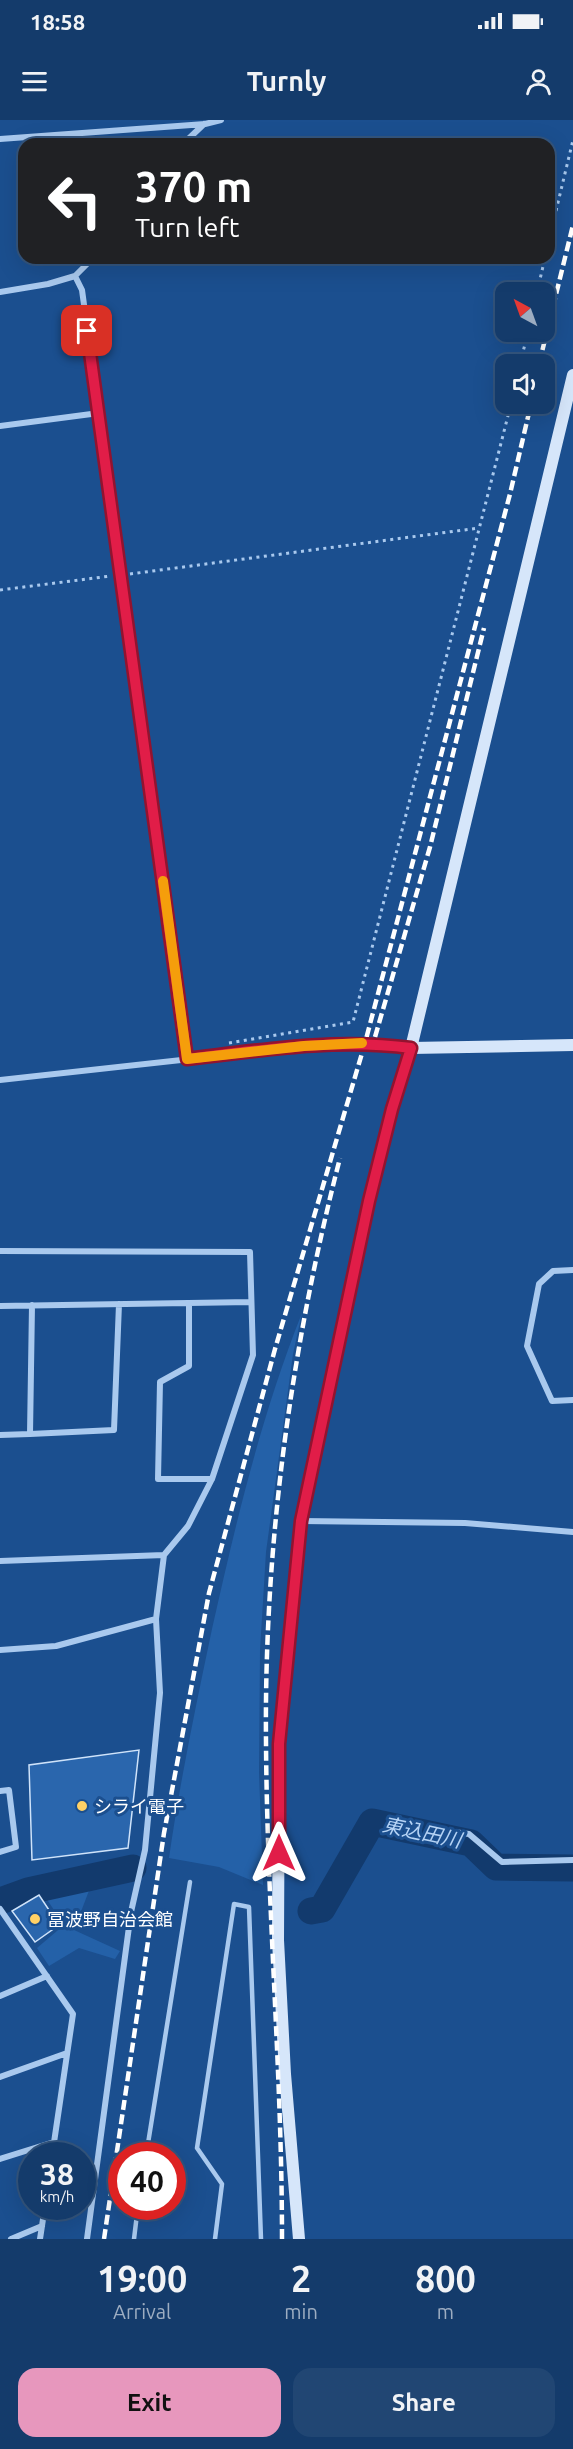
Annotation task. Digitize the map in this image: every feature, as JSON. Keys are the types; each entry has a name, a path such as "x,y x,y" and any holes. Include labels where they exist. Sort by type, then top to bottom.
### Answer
{"street":[{"path":"0,139 205,124 221,120"},
{"path":"190,138 205,124"},
{"path":"0,292 48,284 75,276 87,264"},
{"path":"75,276 82,290 123,574 187,1059"},
{"path":"299,2239 285,2074 278,1940 279,1744 301,1521 369,1201 392,1109 411,1048 573,375"},
{"path":"0,426 99,413"},
{"path":"0,1080 335,1043 365,1042 411,1048 573,1045"},
{"path":"0,1251 250,1252 253,1355 212,1479 188,1526 164,1555 156,1620 160,1694 145,1850 131,1912 87,2239"},
{"path":"573,1269 554,1271 539,1284 527,1346 552,1401 573,1400"},
{"path":"0,1306 251,1302"},
{"path":"189,1303 189,1366 160,1382 158,1479 212,1479"},
{"path":"0,1435 114,1431 119,1304"},
{"path":"30,1434 32,1305"},
{"path":"301,1521 465,1523 573,1532"},
{"path":"0,1561 164,1555"},
{"path":"0,1650 56,1646 156,1620"},
{"path":"0,1791 9,1790 16,1848 0,1852"},
{"path":"438,1830 469,1834 502,1862 573,1860"},
{"path":"0,1909 73,2014 54,2142"},
{"path":"0,1996 47,1976"},
{"path":"0,2077 67,2053"},
{"path":"0,2159 18,2153"},
{"path":"40,2239 43,2220"},
{"path":"11,2239 42,2226"}],"lane":[{"path":"148,2142 190,1882"},
{"path":"215,2239 222,2184 197,2148 234,1904 249,1907 261,2239"},
{"path":"134,2239 136,2220"}],"path":[{"path":"555,215 573,140"},
{"path":"539,282 544,264"},
{"path":"219,1044 353,1022 508,414"},
{"path":"0,590 195,567 479,528"}],"shaded area":[{"path":"302,1313 293,1354 266,1552 260,1650 259,1772 263,1885 219,1867 169,1858 194,1715 230,1549 262,1430"},
{"path":"90,1888 74,1930 120,1951 115,1959 79,1948 49,1966 37,1948 64,1925 46,1898"}],"building":[{"name":"シライ電子","path":"139,1750 128,1848 32,1860 29,1765"},
{"name":"冨波野自治会館","path":"39,1895 59,1925 35,1942 12,1911"}],"waterway":[{"name":"東込田川","path":"311,1911 322,1909 372,1822 471,1843 496,1867 573,1868"},
{"name":"東込田川","path":"0,1901 28,1891 133,1868"}],"railway":[{"path":"541,354 573,225"},
{"path":"104,2239 164,1833 209,1593 275,1349 365,1043 510,494 529,414"},
{"path":"375,1037 430,847 484,628"},
{"path":"282,2239 280,2115 267,1804 267,1668 270,1594 284,1447 295,1374 307,1302 340,1158"}],"slow traffic":[{"path":"163,881 187,1059 335,1043 362,1043"}],"place":[{"name":"シライ電子","path":"82,1806"},
{"name":"冨波野自治会館","path":"35,1919"}],"route":[{"path":"87,331 123,574 187,1059 335,1043 365,1042 411,1048 392,1109 369,1201 301,1521 279,1744 279,1853"}]}
